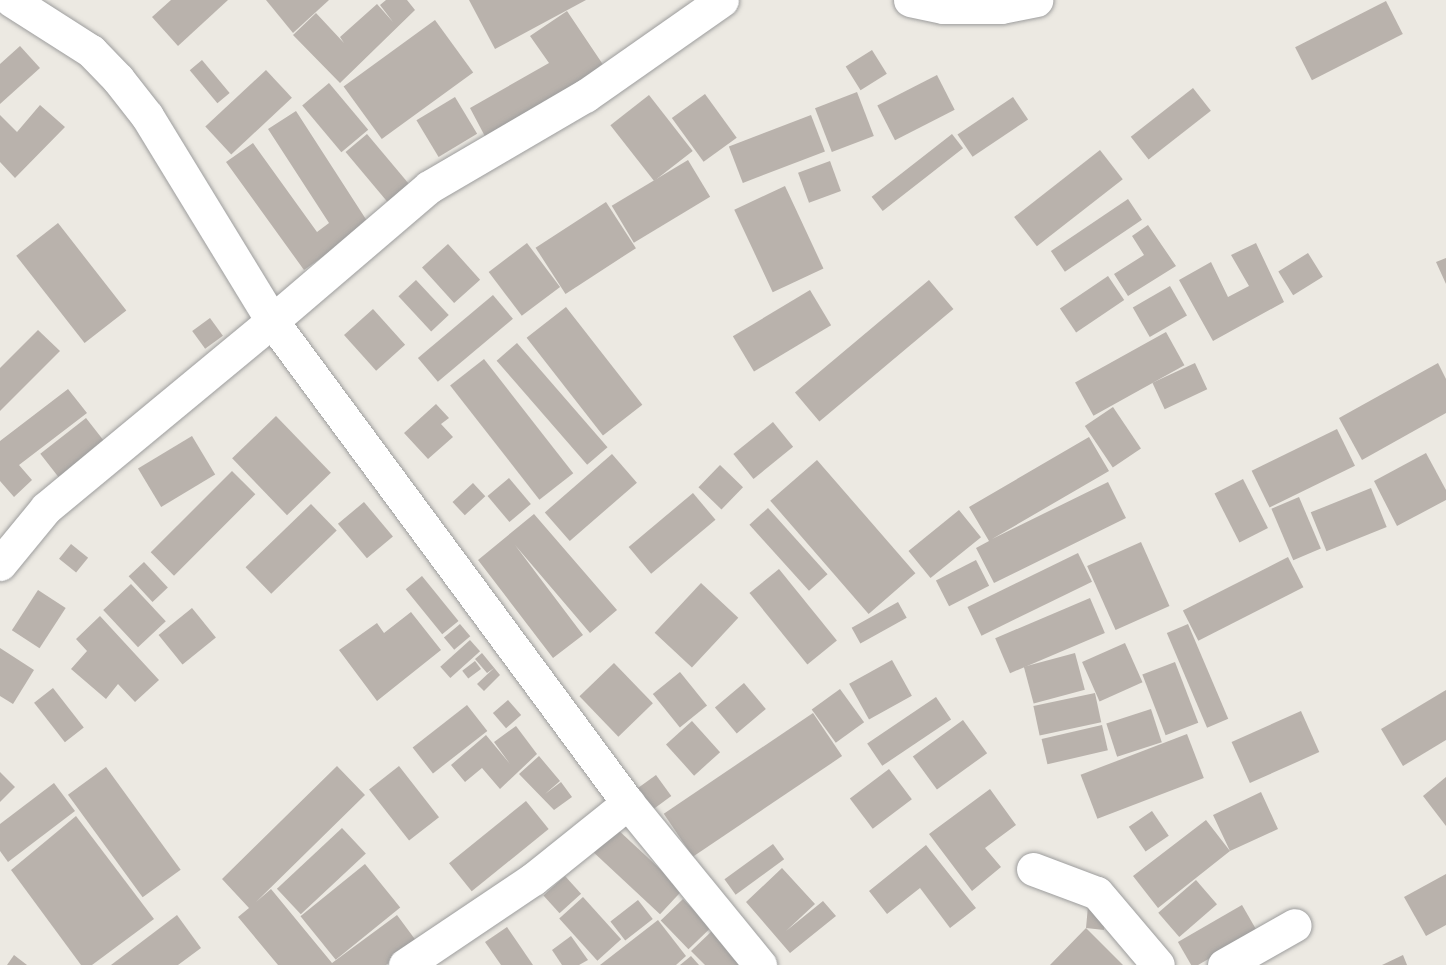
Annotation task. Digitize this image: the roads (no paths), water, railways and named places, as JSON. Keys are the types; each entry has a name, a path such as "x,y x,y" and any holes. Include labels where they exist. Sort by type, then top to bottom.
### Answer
{"street":[{"path":"11,0 92,51 147,116 272,321 628,803 760,965"},
{"path":"0,564 46,507 272,321 429,187 585,96 722,0"},
{"path":"910,0 943,7 1001,7 1036,0"},
{"path":"405,965 533,879 628,803"},
{"path":"1033,868 1097,893 1158,965"},
{"path":"1224,965 1295,925"}]}
